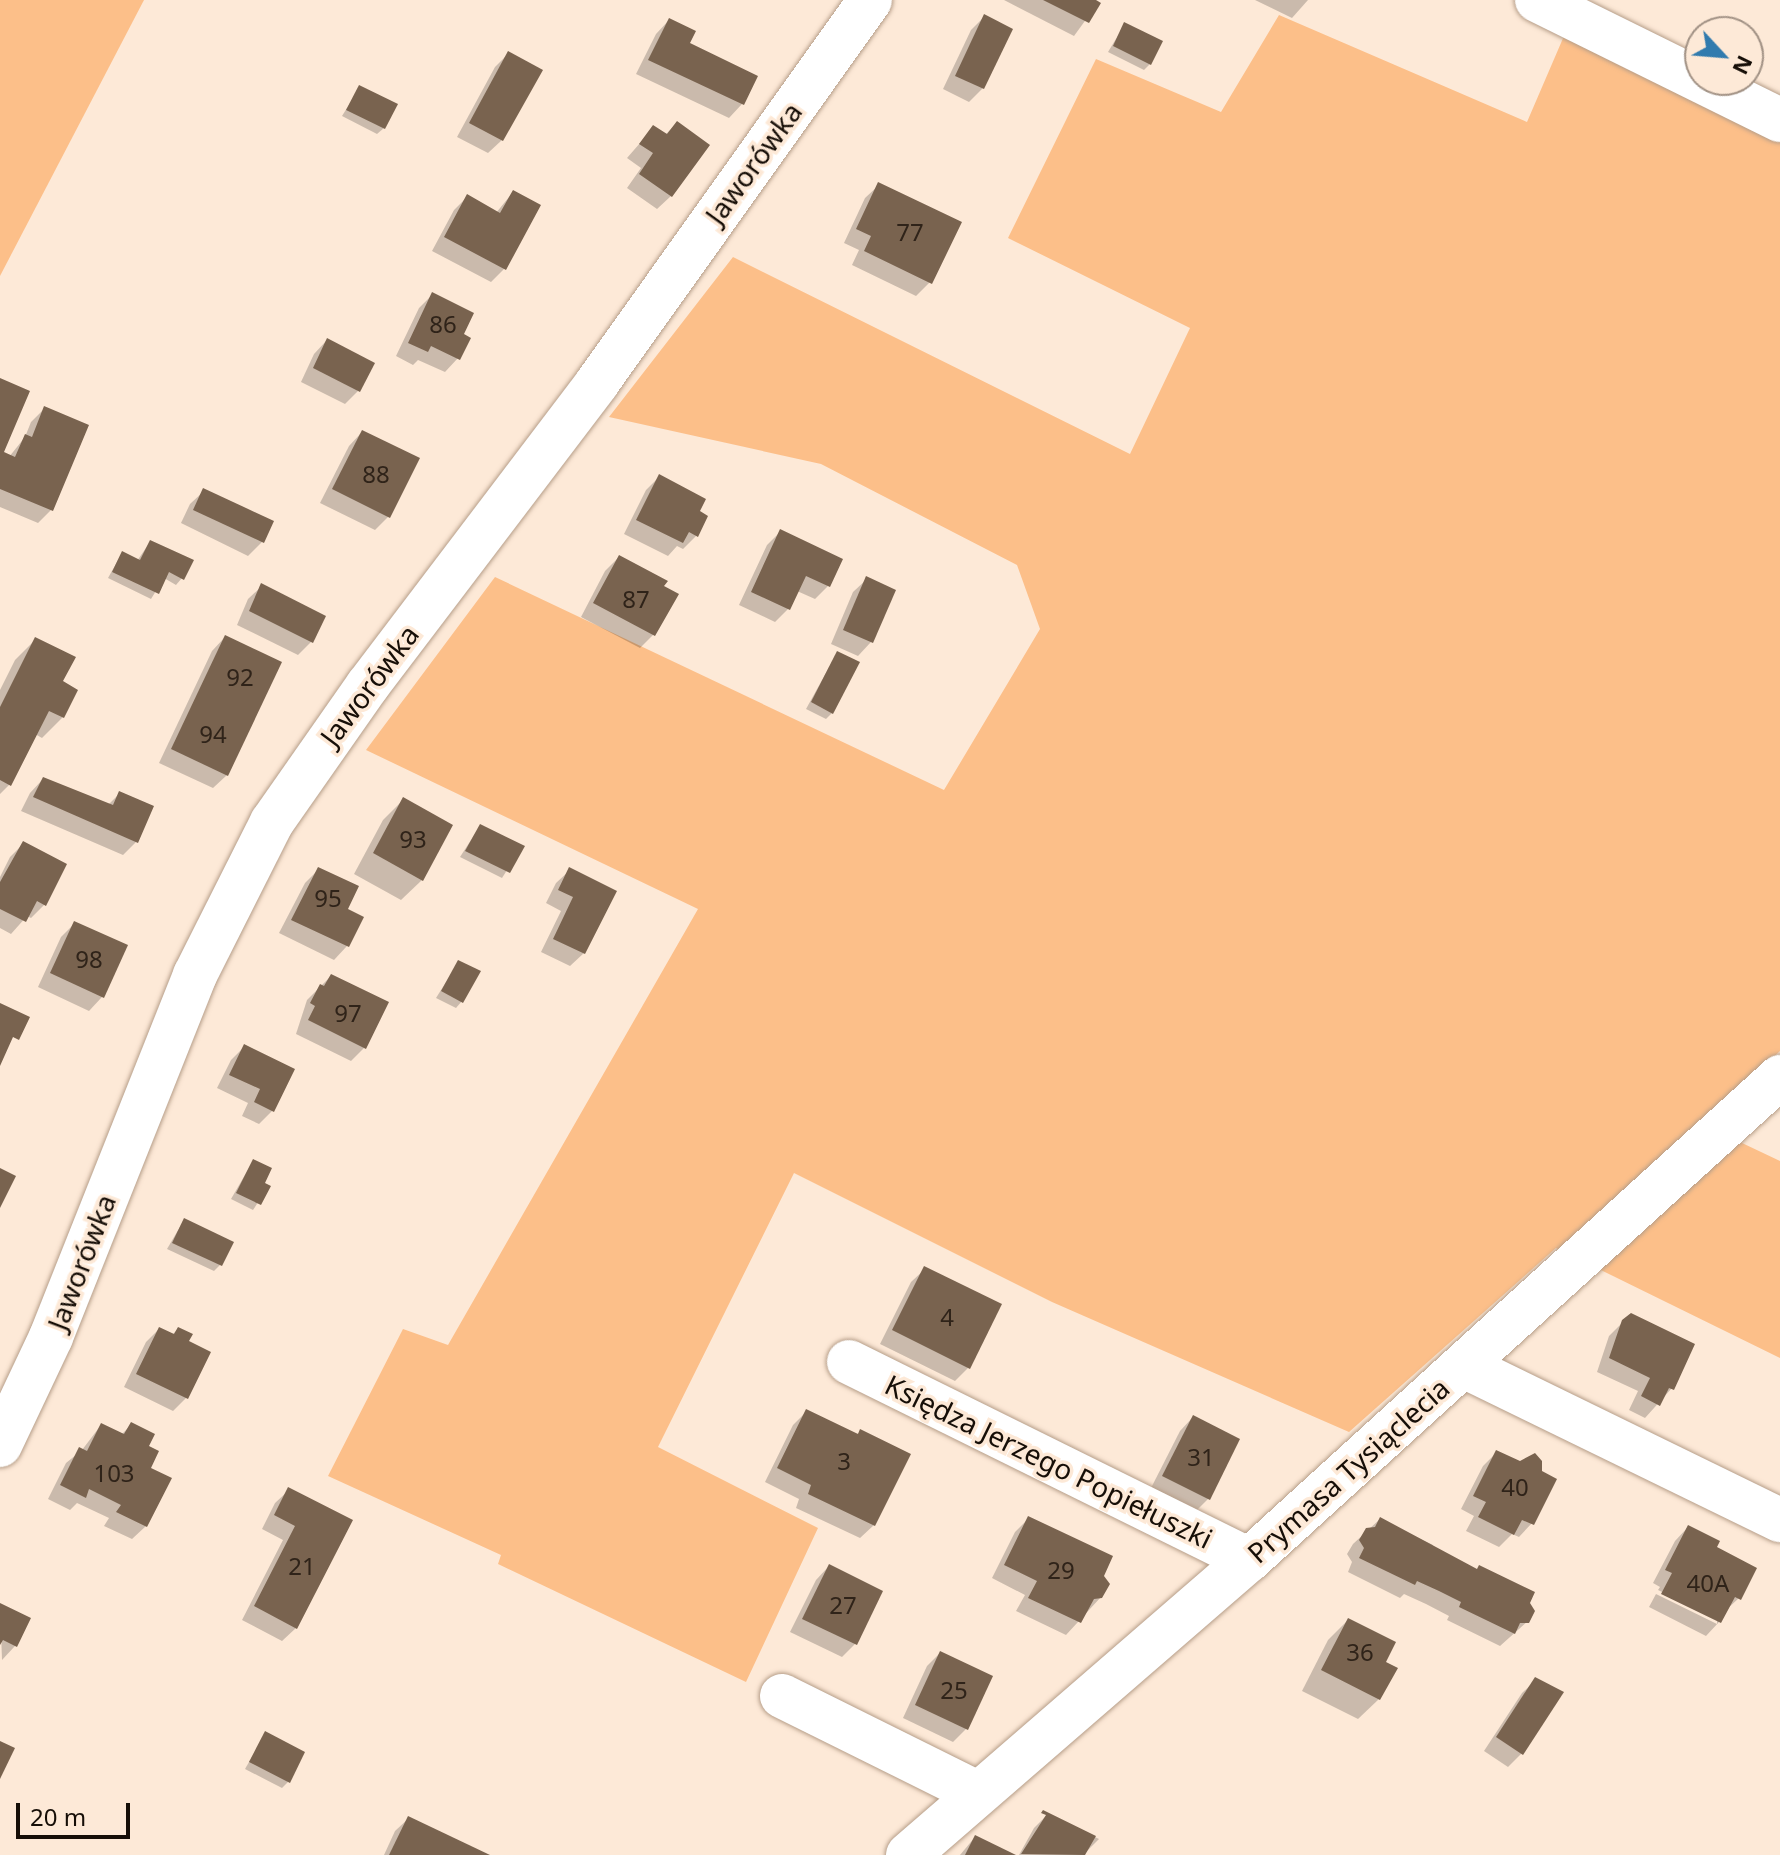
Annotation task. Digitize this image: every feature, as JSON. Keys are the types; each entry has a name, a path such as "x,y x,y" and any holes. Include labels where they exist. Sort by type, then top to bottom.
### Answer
{"street":[{"name":"Jaworówka","path":"0,1445 51,1337 195,975 272,822 368,685 597,383 870,0"},
{"path":"1537,0 1780,120"},
{"name":"Prymasa Tysiąclecia","path":"908,1855 1249,1560 1780,1077"},
{"name":"Księdza Jerzego Popiełuszki","path":"849,1362 1249,1560"},
{"path":"1464,1366 1780,1520"},
{"path":"782,1696 977,1793"}],"shaded area":[{"path":"0,0 144,0 0,276"},
{"path":"1279,15 1527,122 1567,29 1684,86 1684,96 1704,96 1780,133 1780,1051 1702,1124 1780,1161 1780,1358 1556,1248 1349,1432 1052,1302 794,1173 658,1447 818,1528 746,1682 498,1564 501,1555 328,1476 403,1329 448,1345 698,909 366,750 495,577 944,790 1040,629 1017,565 821,464 609,417 733,257 1130,454 1190,328 1008,238 1096,59 1221,112"}],"building":[{"path":"1043,0 1096,0 1101,3 1089,23"},
{"path":"984,14 1013,29 984,89 955,76"},
{"path":"669,18 696,31 690,43 758,76 744,105 648,60"},
{"path":"1124,22 1163,41 1151,65 1113,46"},
{"path":"508,51 543,70 503,141 469,123"},
{"path":"359,85 398,104 385,129 346,110"},
{"path":"677,121 710,145 672,197 639,174 653,153 639,144 653,125 667,134"},
{"path":"878,182 962,222 932,284 864,251 871,236 856,229"},
{"path":"513,190 541,205 506,270 444,237 467,194 500,213"},
{"path":"432,292 474,313 464,334 471,338 460,360 431,346 428,352 408,343"},
{"path":"327,338 375,363 360,392 313,368"},
{"path":"0,378 30,391 4,452 15,457 25,434 32,437 44,406 89,425 53,511 0,489"},
{"path":"362,430 420,458 390,518 332,489"},
{"path":"659,474 706,499 700,511 708,516 698,537 689,532 683,543 636,520"},
{"path":"203,488 274,521 264,543 193,510"},
{"path":"780,529 843,559 830,587 806,576 790,610 751,592"},
{"path":"150,540 194,560 184,580 169,572 159,594 112,572 122,551 140,560"},
{"path":"619,555 668,581 664,586 679,594 655,636 593,603"},
{"path":"866,576 896,590 873,643 843,630"},
{"path":"261,583 326,616 313,643 249,611"},
{"path":"225,635 282,662 228,776 171,749"},
{"path":"35,637 76,657 63,681 78,690 64,718 49,711 11,786 0,780 0,707"},
{"path":"837,651 860,662 833,714 811,702"},
{"path":"43,777 113,805 119,791 154,806 138,843 33,797"},
{"path":"403,797 453,825 423,881 373,853"},
{"path":"480,824 525,846 510,873 465,851"},
{"path":"23,841 67,864 46,906 37,901 26,922 0,909 0,882"},
{"path":"318,867 359,886 348,909 364,917 349,947 291,920"},
{"path":"569,867 617,891 585,954 553,939 573,897 558,890"},
{"path":"74,921 128,945 104,998 50,973"},
{"path":"458,960 481,971 463,1003 441,991"},
{"path":"331,974 389,1002 366,1049 308,1020 315,1006 310,1003 320,984 324,986"},
{"path":"0,1003 30,1017 19,1040 13,1037 0,1066"},
{"path":"244,1044 295,1069 274,1112 254,1102 260,1089 229,1075"},
{"path":"253,1159 272,1168 265,1183 271,1186 261,1205 236,1193"},
{"path":"0,1168 16,1176 0,1208"},
{"path":"184,1218 234,1242 222,1266 172,1243"},
{"path":"924,1266 1002,1304 970,1369 892,1330"},
{"path":"1631,1313 1695,1344 1674,1390 1669,1388 1660,1406 1641,1396 1650,1378 1609,1358 1622,1320"},
{"path":"159,1327 174,1334 178,1327 193,1334 189,1341 211,1352 188,1399 136,1374"},
{"path":"806,1409 858,1434 860,1429 911,1454 875,1526 808,1494 811,1485 777,1468"},
{"path":"1193,1415 1240,1439 1210,1500 1162,1476"},
{"path":"131,1422 155,1434 149,1446 159,1451 151,1468 172,1478 147,1527 116,1512 121,1505 89,1489 86,1498 60,1485 79,1447 87,1451 101,1423 124,1434"},
{"path":"1496,1450 1520,1461 1535,1453 1542,1461 1542,1471 1557,1479 1534,1525 1522,1520 1514,1535 1478,1517 1486,1502 1473,1496"},
{"path":"288,1487 353,1520 297,1629 254,1606 295,1526 274,1515"},
{"path":"1028,1516 1113,1556 1104,1576 1110,1584 1102,1598 1094,1599 1081,1623 1028,1598 1037,1581 1004,1565"},
{"path":"1380,1517 1477,1569 1479,1565 1535,1592 1530,1603 1535,1611 1529,1623 1520,1623 1515,1634 1459,1607 1461,1602 1439,1591 1417,1581 1415,1585 1359,1558 1364,1548 1359,1540 1366,1528 1375,1527"},
{"path":"1688,1525 1720,1541 1717,1547 1757,1568 1741,1600 1735,1597 1721,1623 1661,1594 1672,1573 1665,1570"},
{"path":"829,1564 883,1591 857,1645 802,1619"},
{"path":"0,1603 31,1618 17,1647 3,1640 0,1645"},
{"path":"1348,1618 1396,1642 1386,1662 1398,1668 1380,1700 1321,1670"},
{"path":"940,1651 993,1676 968,1730 915,1705"},
{"path":"1535,1677 1564,1692 1523,1755 1496,1737"},
{"path":"265,1731 305,1752 290,1783 249,1762"},
{"path":"0,1741 15,1748 0,1779"},
{"path":"1043,1810 1096,1836 1085,1855 1021,1854 1046,1815 1041,1813"},
{"path":"408,1816 490,1855 389,1855"},
{"path":"975,1835 1016,1855 965,1855"}]}
